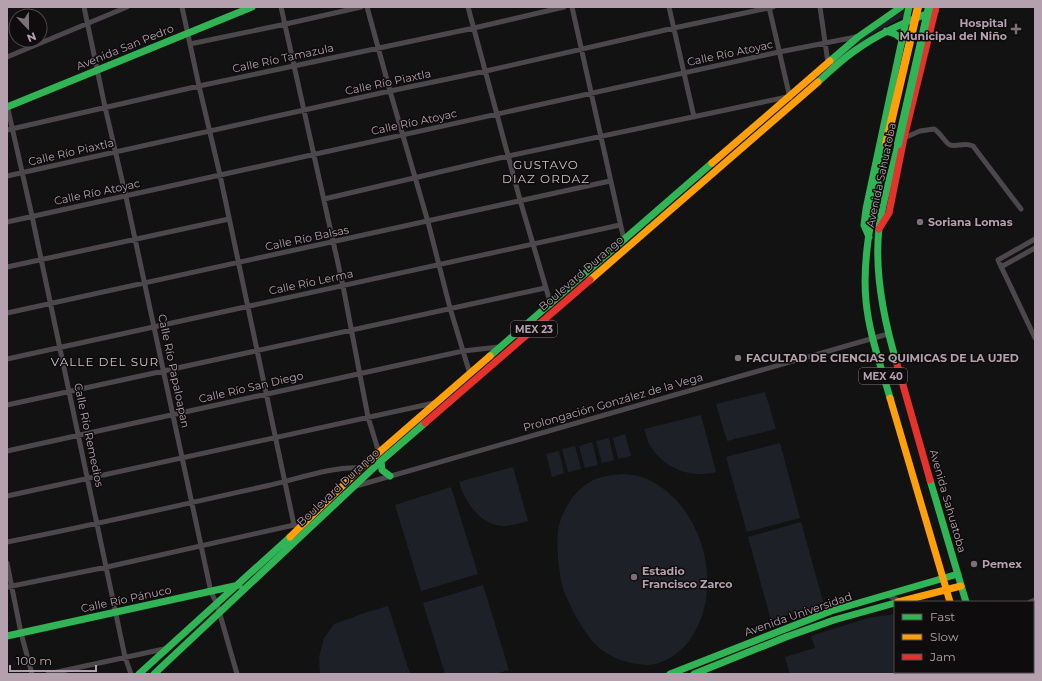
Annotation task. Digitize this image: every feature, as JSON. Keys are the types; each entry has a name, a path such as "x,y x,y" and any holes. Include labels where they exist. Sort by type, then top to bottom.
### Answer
{"main road":[{"name":"Avenida San Pedro","path":"7,106 252,7"},
{"path":"909,7 901,42 883,142 885,143 901,141 924,56 933,8"},
{"name":"Avenida Sahuatoba","path":"918,7 883,142 865,270 866,301 873,338 917,494 950,601"},
{"name":"Boulevard Durango","path":"139,674 299,529 361,468 380,457 473,382 830,73 851,53 866,42 886,31 933,8 943,7"},
{"name":"Boulevard Durango","path":"154,674 250,585 299,529 354,487 380,457 436,403 858,37 897,8"},
{"name":"Avenida Sahuatoba","path":"933,8 879,229 878,266 888,334 966,601"},
{"path":"886,31 895,34 901,42 917,46 924,56"},
{"path":"380,457 382,470 390,476"},
{"name":"Avenida Universidad","path":"670,674 831,611 889,596 958,574"},
{"name":"Calle Río Pánuco","path":"7,636 211,592 238,584 250,585"},
{"name":"Avenida Universidad","path":"903,601 961,586"},
{"name":"Avenida Universidad","path":"694,674 786,637 834,620 894,603"},
{"path":"831,611 834,620"},
{"path":"692,665 694,674"}],"street":[{"name":"Calle Río Papaloapan","path":"84,7 164,370 200,546 211,592 220,613 237,674"},
{"path":"7,57 127,7"},
{"path":"10,587 107,568 200,546 299,529 286,482 182,7"},
{"path":"281,7 334,242 368,417 380,457"},
{"path":"190,44 361,7"},
{"path":"368,7 390,91 440,264 450,308 473,382"},
{"path":"468,7 532,243 545,288 554,312"},
{"name":"Calle Río Tamazula","path":"10,129 199,86 378,47 474,28 564,7"},
{"path":"572,7 580,50 626,248"},
{"path":"669,7 694,117"},
{"path":"771,7 779,52 793,105"},
{"name":"Calle Río Piaxtla","path":"7,176 771,7"},
{"path":"820,7 830,73"},
{"name":"Calle Río Atoyac","path":"7,222 779,52 858,37"},
{"path":"324,199 508,156 790,96"},
{"name":"Calle Río Remedios","path":"7,106 10,129 32,216 117,612 125,657 131,674"},
{"path":"901,141 920,131 934,129 940,133 950,145 966,143 973,146 1021,209"},
{"name":"Calle Río Balsas","path":"7,313 610,181"},
{"path":"7,267 229,219"},
{"name":"Calle Río Lerma","path":"7,359 343,286 532,243 620,225"},
{"path":"1035,239 998,259 1035,338"},
{"path":"1001,266 1035,248"},
{"path":"7,405 545,288"},
{"name":"Prolongación González de la Vega","path":"344,485 354,487 888,334"},
{"name":"Calle Río San Diego","path":"7,451 173,416 463,351 500,347"},
{"path":"7,496 451,400"},
{"path":"7,542 98,524 286,482 341,468 361,468"},
{"path":"7,562 10,587 32,674"},
{"path":"889,596 897,601"},
{"path":"48,674 167,649"}],"shaded area":[{"path":"906,11 906,15 874,33 836,63 833,61 878,26"},
{"path":"765,392 776,429 727,441 716,404"},
{"path":"701,415 716,472 706,474 687,473 669,465 655,452 649,444 644,429"},
{"path":"625,434 631,456 618,459 613,438"},
{"path":"609,438 614,460 602,463 596,441"},
{"path":"592,442 598,465 585,468 579,446"},
{"path":"780,443 800,518 747,532 726,457"},
{"path":"575,446 581,469 568,472 562,449"},
{"path":"559,451 564,473 552,477 546,454"},
{"path":"513,467 528,521 506,526 495,525 487,522 469,504 459,482"},
{"name":"Estadio Francisco Zarco","path":"622,474 646,478 668,492 684,509 696,529 704,552 707,575 706,598 700,621 689,641 680,650 670,658 652,665 639,664 618,659 599,648 594,643 581,626 574,613 565,594 559,570 557,540 561,518 567,505 581,488 593,480"},
{"path":"451,487 478,574 421,591 395,505"},
{"path":"801,522 824,605 771,620 748,537"},
{"path":"483,585 509,670 495,674 445,674 423,603"},
{"path":"388,606 410,674 320,674 319,657 324,638 334,624"},
{"path":"894,614 894,673 933,674 790,674 785,657 815,648 811,636 868,618"},
{"path":"209,615 150,671 148,672"}],"traffic: fast":[{"path":"7,107 252,7"},
{"path":"830,61 858,37 901,7"},
{"path":"869,237 864,225 866,209 909,7"},
{"path":"898,144 929,7"},
{"path":"818,82 844,59 872,39 913,19 935,11"},
{"path":"886,31 895,34 902,39"},
{"path":"886,144 871,222 865,282 870,326 890,398"},
{"path":"897,364 881,297 878,245 879,228 883,207 898,144"},
{"path":"490,356 712,163"},
{"path":"154,674 381,461 425,423"},
{"path":"381,461 382,470 390,476"},
{"path":"930,480 966,601"},
{"path":"139,674 290,537"},
{"path":"670,674 831,611 958,574"},
{"path":"7,636 239,585"},
{"path":"694,674 786,637 834,620 894,603"}],"traffic: slow":[{"path":"886,144 918,7"},
{"path":"712,163 830,61"},
{"path":"590,280 818,82"},
{"path":"290,537 361,468 490,356"},
{"path":"890,398 950,601"},
{"path":"902,601 961,586"}],"traffic: jam":[{"path":"879,229 889,213 904,138 936,7"},
{"path":"425,423 590,280"},
{"path":"897,364 930,480"}],"place":[{"name":"Hospital Municipal del Niño","path":"1016,29"},
{"name":"Soriana Lomas","path":"920,222"},
{"name":"FACULTAD DE CIENCIAS QUIMICAS DE LA UJED","path":"738,358"},
{"name":"Pemex","path":"974,564"},
{"name":"Estadio Francisco Zarco","path":"634,577"}],"district":[{"name":"GUSTAVO DIAZ ORDAZ","path":"546,172"},
{"name":"VALLE DEL SUR","path":"105,362"}]}
